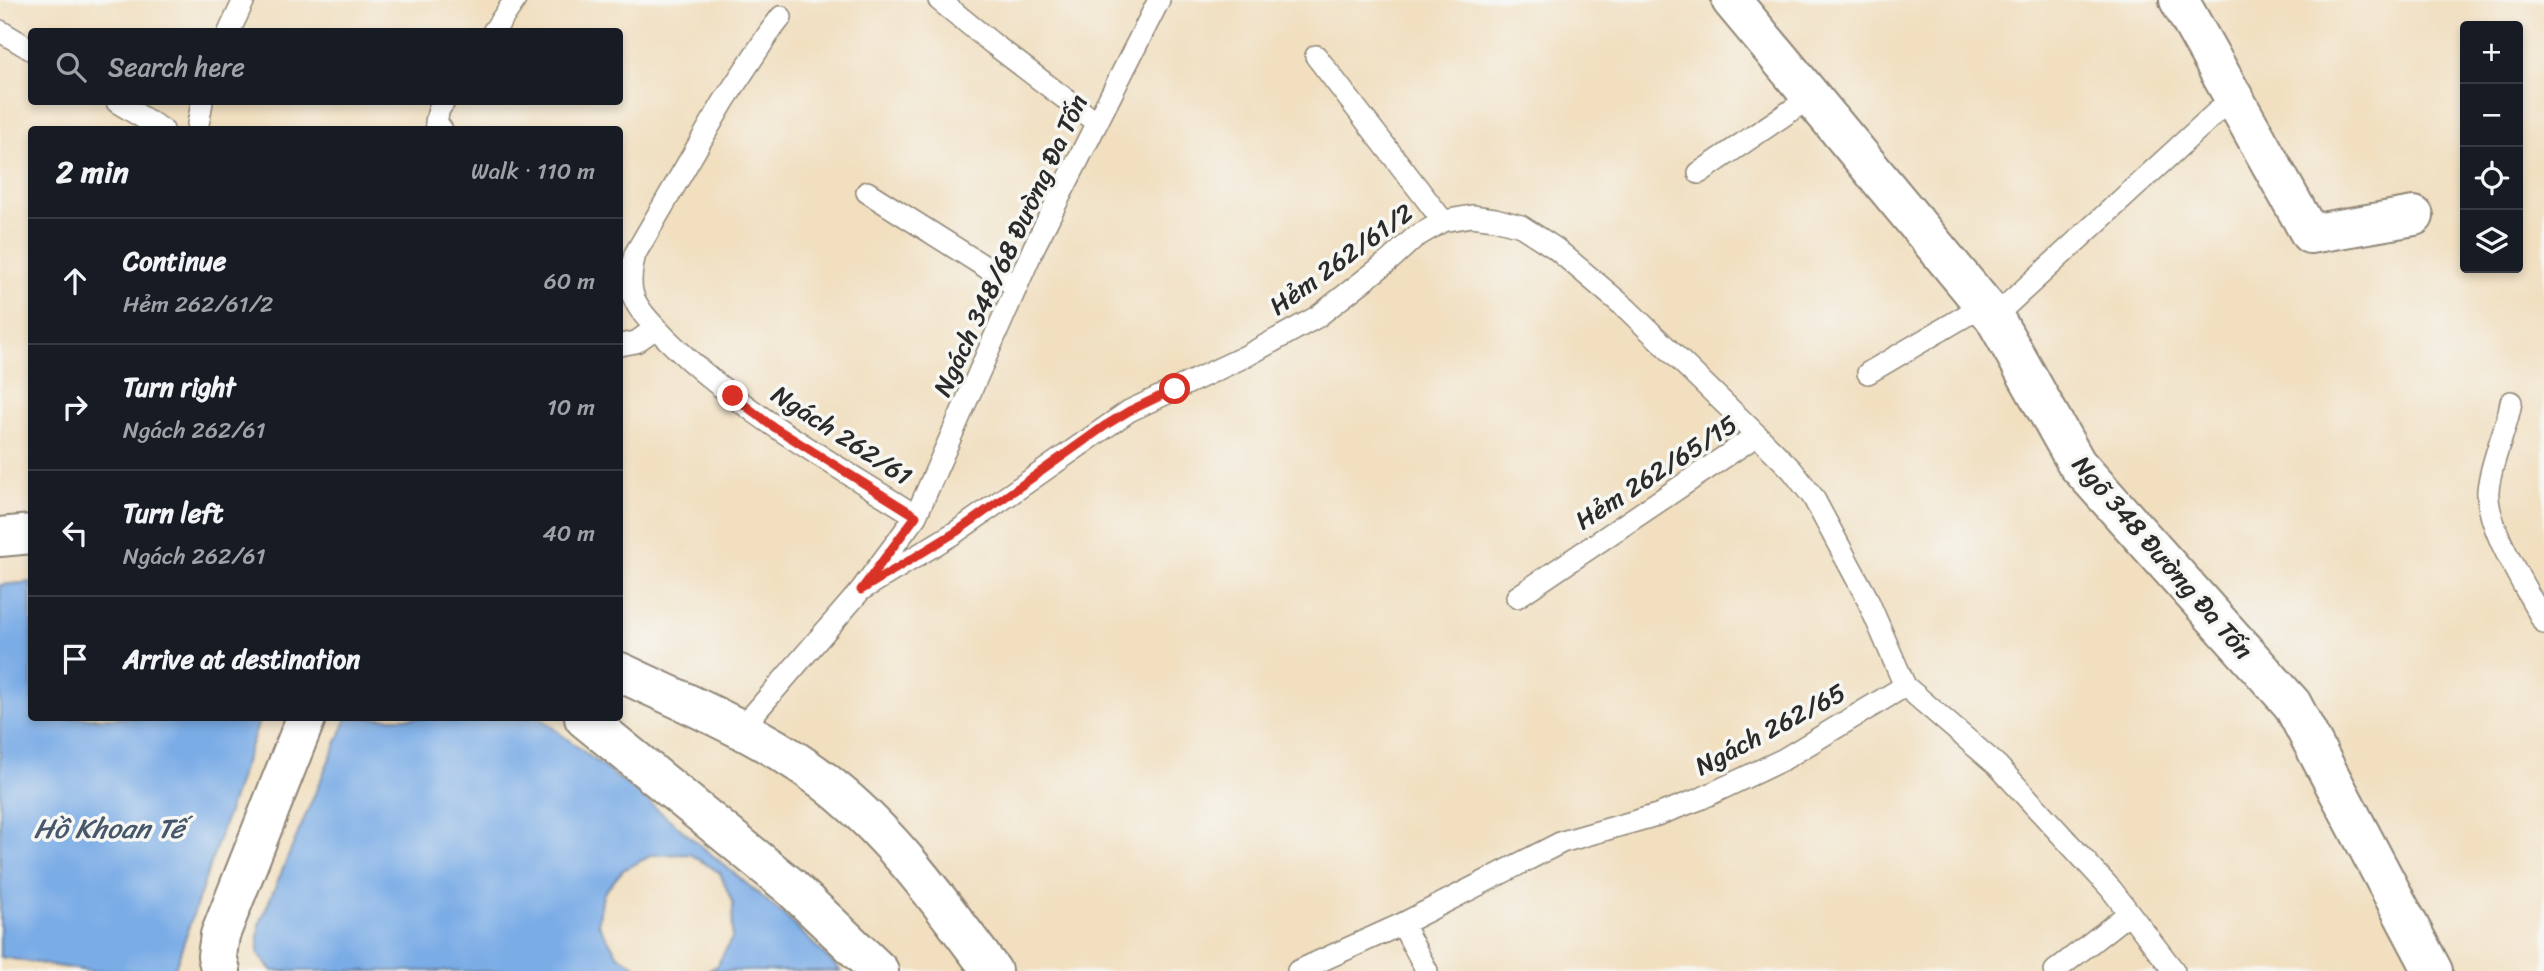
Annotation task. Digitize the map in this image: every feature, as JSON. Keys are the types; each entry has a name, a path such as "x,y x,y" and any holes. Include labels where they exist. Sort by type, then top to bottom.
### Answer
{"street":[{"name":"Ngõ 348 Đường Đa Tốn","path":"1731,0 1989,311 2077,464 2292,704 2433,971"},
{"path":"2179,0 2310,234 2414,216"},
{"path":"0,537 28,534"},
{"path":"623,672 792,758 830,786 881,833 922,880 992,971"},
{"path":"221,971 217,956 220,935 305,721"},
{"path":"588,721 791,887 879,971"}],"lane":[{"path":"231,28 244,0"},
{"path":"496,28 514,0"},
{"path":"939,0 1097,123"},
{"name":"Ngách 348/68 Đường Đa Tốn","path":"916,516 1034,247 1159,0"},
{"name":"Ngách 262/61","path":"740,730 861,590 916,516 769,424 656,328 631,295 630,275 635,254 724,102 781,17"},
{"path":"0,32 28,48"},
{"path":"1316,56 1443,221"},
{"path":"1699,173 1811,97"},
{"path":"1868,373 1989,311 2233,97"},
{"path":"122,105 156,126"},
{"path":"198,126 201,105"},
{"path":"439,126 436,122 442,105"},
{"path":"867,192 1017,287"},
{"name":"Hẻm 262/61/2","path":"861,590 956,532 1129,411 1246,356 1317,317 1414,238 1443,221 1472,216 1495,219 1521,226 1555,248 1627,309 1757,435"},
{"path":"623,344 636,342 656,328"},
{"path":"2511,402 2488,492 2491,519 2544,623"},
{"name":"Hẻm 262/65/15","path":"1517,597 1757,435 1792,470 1813,497 1866,596 1905,686"},
{"path":"1905,686 1998,766 2111,889 2174,971"},
{"name":"Ngách 262/65","path":"1298,971 1402,924 1562,842 1657,815 1700,799 1784,759 1905,686"},
{"path":"2055,971 2129,913"},
{"path":"1402,924 1427,971"}],"water":[{"name":"Hồ Khoan Tế","path":"28,582 28,721 259,721 174,971 88,971 0,957 0,585"},
{"path":"346,721 544,721 640,795 784,915 841,971 707,971 717,966 732,938 733,904 720,873 690,854 652,855 623,870 603,894 598,924 618,955 643,971 273,971 258,954 259,925"}],"route":[{"path":"733,396 769,424 916,516 861,590 956,532 1106,425 1175,389"}]}
